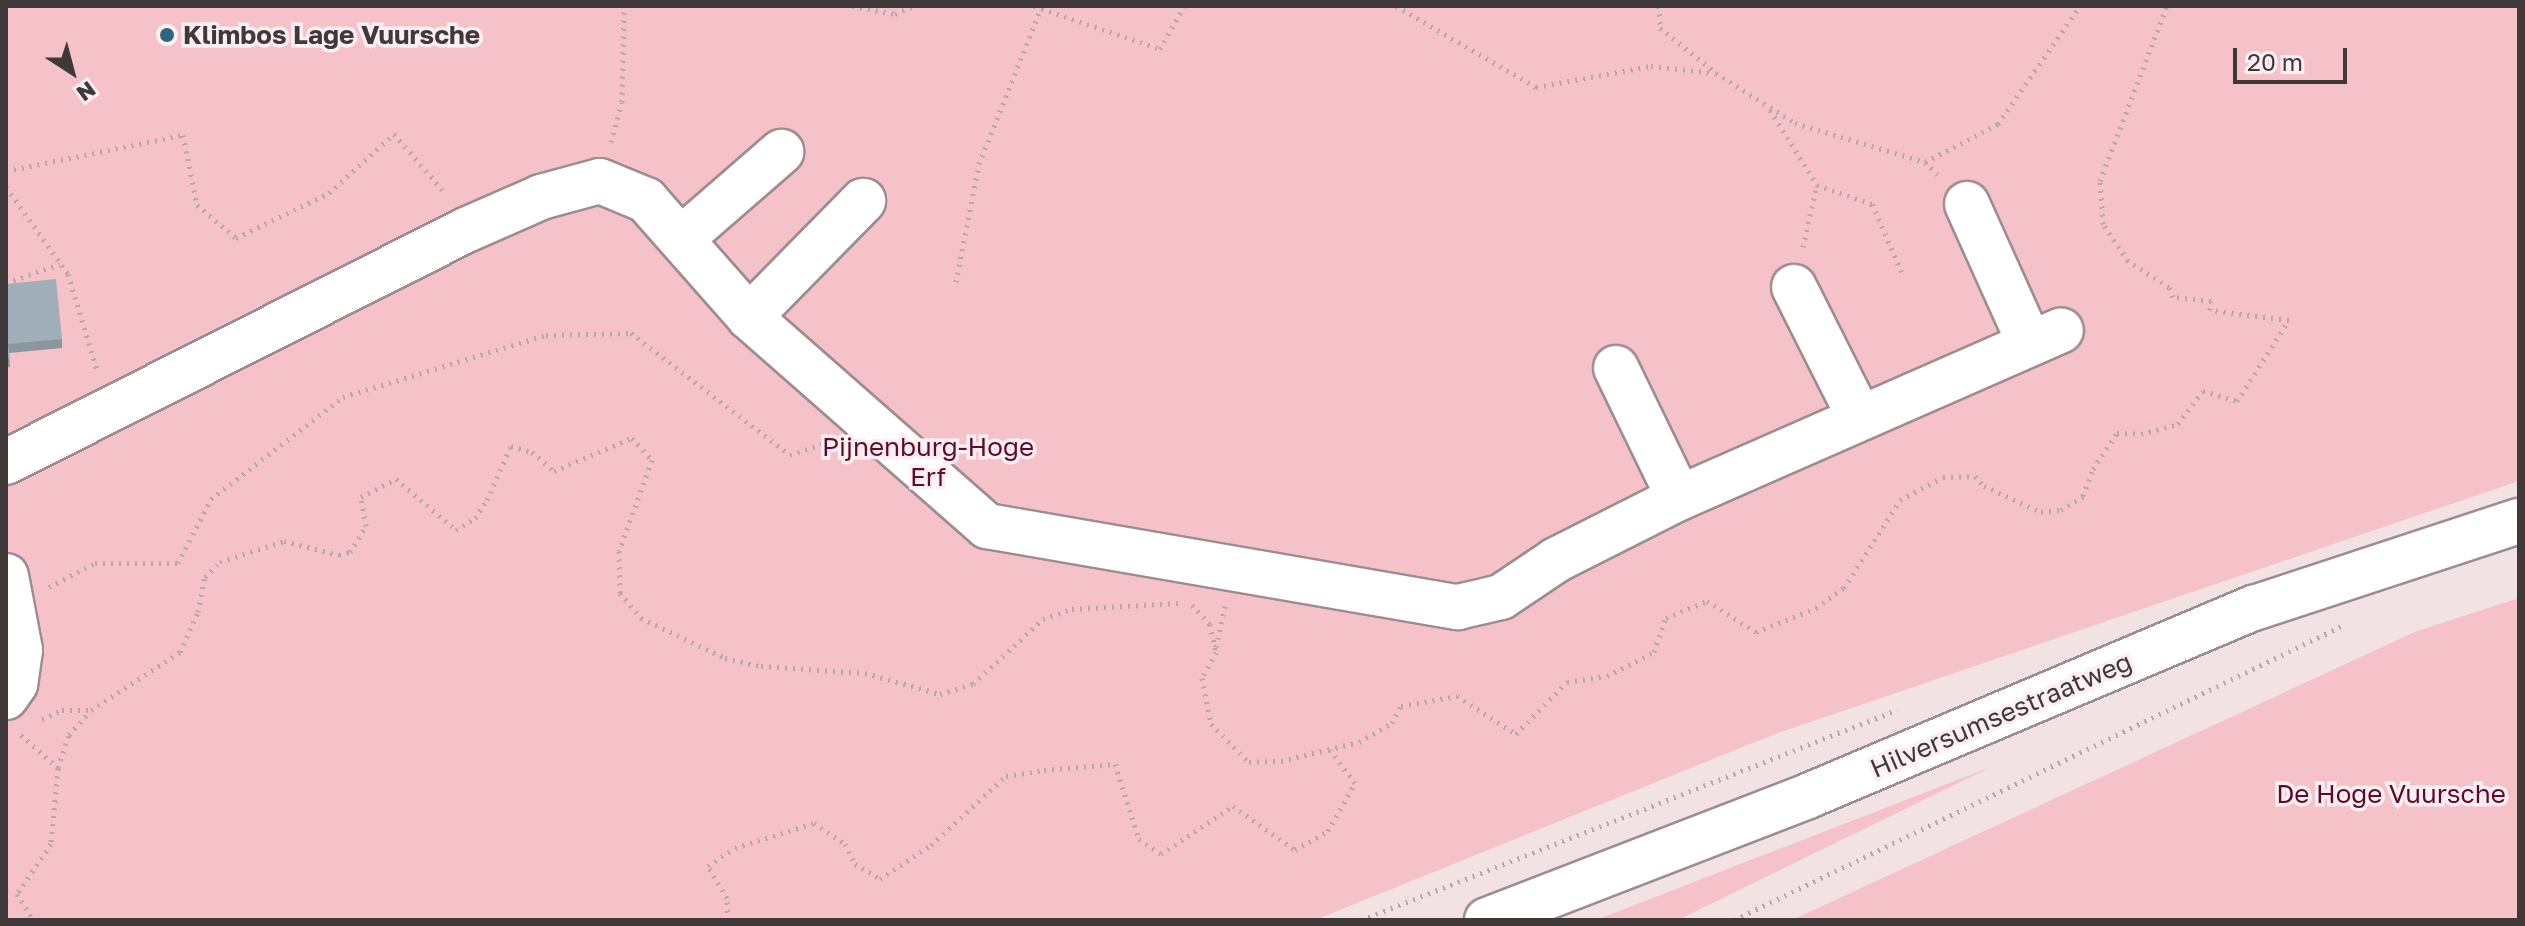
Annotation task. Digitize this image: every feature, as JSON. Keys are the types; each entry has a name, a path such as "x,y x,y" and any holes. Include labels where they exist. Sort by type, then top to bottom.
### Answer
{"main road":[{"path":"681,239 781,152"},
{"path":"6,462 110,413 466,230 541,197 600,181 646,200 749,317 987,526 1458,607 1501,597 1556,560 1679,498 2045,336 1967,204"},
{"path":"749,317 863,201"},
{"path":"1794,287 1859,416"},
{"path":"1616,368 1679,498"},
{"name":"Hilversumsestraatweg","path":"1487,920 1808,796 2254,608 2519,521"},
{"path":"9,588 20,650 15,684 21,713"}],"path":[{"path":"600,181 622,102 624,6"},
{"path":"852,6 895,14 913,6"},
{"path":"1034,6 1160,49 1184,6"},
{"path":"1396,6 1536,87 1651,66 1716,73"},
{"path":"1659,6 1660,28 1716,73 1769,109 1795,123 1925,162 1967,204"},
{"path":"1925,162 1998,124 2080,6"},
{"path":"33,920 17,894 51,844 58,768 69,735 91,710 180,652 198,612 205,577 220,562 284,541 339,555 350,552 366,526 361,497 396,479 456,530 475,518 487,500 511,446 532,452 554,471 632,438 652,460 619,551 620,593 641,618 688,644 761,666 865,673 940,694 973,684 1043,619 1072,609 1188,603 1210,624 1216,652 1202,678 1211,724 1249,762 1330,750 1359,742 1392,723 1401,706 1457,696 1516,734 1567,682 1607,676 1654,652 1666,618 1707,601 1756,632 1833,600 1861,567 1900,500 1943,477 1975,476 1984,486 2041,512 2061,510 2083,496 2093,469 2117,433 2141,434 2178,424 2203,391 2237,401 2289,320 2210,310 2211,301 2173,297 2169,287 2128,261 2103,224 2100,181 2167,6"},
{"path":"956,282 979,164 1042,7"},
{"path":"1769,109 1817,185 1872,204 1903,275"},
{"path":"6,171 183,135 197,205 236,238 329,193 394,134 440,185 466,230"},
{"path":"1794,287 1817,185"},
{"path":"6,187 60,264 110,413"},
{"path":"6,283 60,264"},
{"path":"9,588 95,563 178,563 211,499 343,397 546,335 631,333 790,455 829,442 862,417"},
{"path":"1734,920 2315,636 2355,622"},
{"path":"58,768 15,730 21,713 91,710"},
{"path":"728,920 727,898 708,866 735,848 814,823 845,844 855,864 880,879 931,845 1006,776 1044,770 1115,764 1139,839 1161,854 1233,806 1295,850 1328,831 1355,783 1330,750"}],"green space":[{"name":"Pijnenburg-Hoge Erf","path":"6,6 2519,6 2519,481 1775,734 1315,920 6,920"},
{"name":"De Hoge Vuursche","path":"2519,598 2519,920 1792,920 2417,631"},
{"path":"1993,766 1678,920 1596,920"}],"building":[{"path":"56,279 62,339 8,344 10,358 6,358 6,284"}],"place":[{"name":"Klimbos Lage Vuursche","path":"167,35"}]}
